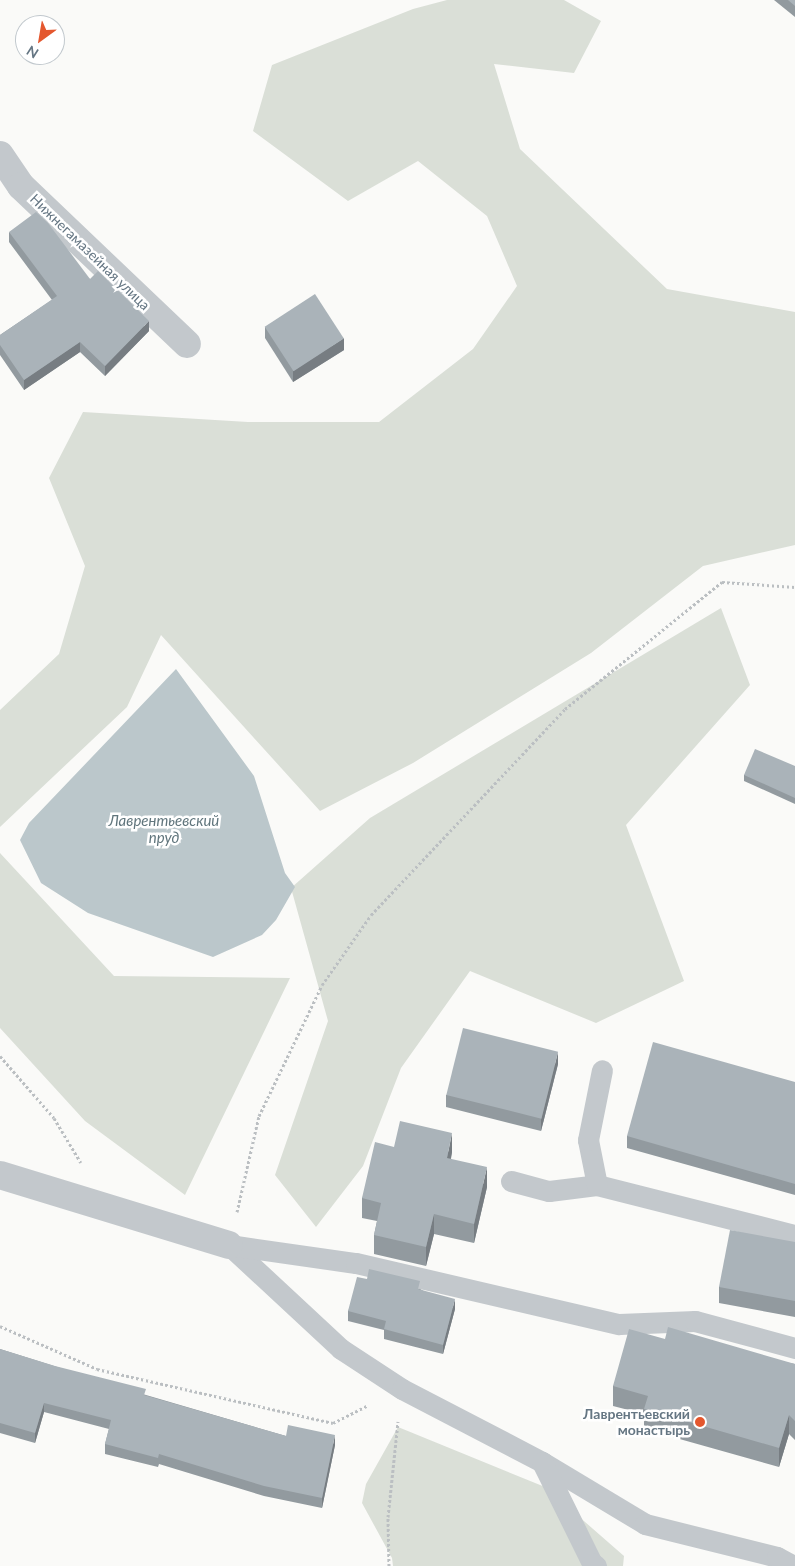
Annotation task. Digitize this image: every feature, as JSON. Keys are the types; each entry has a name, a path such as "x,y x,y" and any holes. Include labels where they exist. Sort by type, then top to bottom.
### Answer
{"street":[{"name":"Нижнегамазейная улица","path":"0,155 21,186 186,344"},
{"path":"0,1175 229,1245"}],"lane":[{"path":"597,1185 588,1140 602,1070"},
{"path":"511,1181 549,1191 597,1185 795,1235"},
{"path":"229,1245 356,1264 618,1324 695,1321 795,1348"},
{"path":"229,1245 341,1349 402,1388 542,1462 645,1524 777,1557 794,1566"},
{"path":"542,1462 592,1563 596,1566"}],"path":[{"path":"229,1245 260,1116 322,985 371,916 565,709 722,582 795,587"},
{"path":"0,1056 54,1118 108,1208"},
{"path":"0,1326 98,1369 333,1423 402,1388"},
{"path":"389,1566 388,1517 402,1388"}],"shaded area":[{"path":"447,0 564,0 601,21 574,73 494,64 520,149 667,289 795,312 795,545 703,566 591,653 413,763 320,811 161,635 127,707 0,827 0,710 59,654 85,566 49,478 83,412 248,422 379,422 473,349 517,286 487,216 418,161 348,201 253,131 272,65 413,9"},
{"path":"721,608 750,685 626,825 684,981 596,1023 470,971 401,1068 363,1166 316,1227 275,1175 328,1021 291,888 370,818"},
{"path":"0,853 114,976 290,978 185,1195 85,1121 0,1028"},
{"path":"398,1427 545,1487 624,1556 623,1566 393,1566 392,1558 362,1503 366,1484"}],"water":[{"name":"Лаврентьевский пруд","path":"176,669 254,776 285,873 295,887 276,920 262,935 213,957 88,913 41,883 20,840 29,823"}],"building":[{"path":"788,0 795,0 795,6"},
{"path":"36,212 48,223 90,279 98,271 149,321 105,366 80,342 24,380 0,345 0,335 57,296 9,232"},
{"path":"315,294 344,338 294,371 265,327"},
{"path":"755,749 795,766 795,798 744,775"},
{"path":"463,1028 558,1052 541,1119 446,1095"},
{"path":"653,1042 795,1082 795,1184 627,1136"},
{"path":"400,1121 452,1133 447,1158 487,1167 474,1224 434,1214 426,1247 374,1235 381,1203 362,1198 375,1142 394,1147"},
{"path":"730,1230 795,1242 795,1301 719,1287"},
{"path":"369,1269 420,1281 418,1289 455,1299 443,1345 384,1329 386,1321 348,1311 357,1277 367,1279"},
{"path":"668,1327 795,1364 795,1421 789,1415 779,1448 644,1409 648,1396 613,1386 629,1329 665,1339"},
{"path":"0,1349 55,1366 146,1389 144,1395 286,1436 288,1425 335,1435 322,1498 264,1486 159,1454 158,1458 105,1444 111,1420 44,1403 35,1433 0,1423"}],"place":[{"name":"Лаврентьевский монастырь","path":"700,1422"}]}
